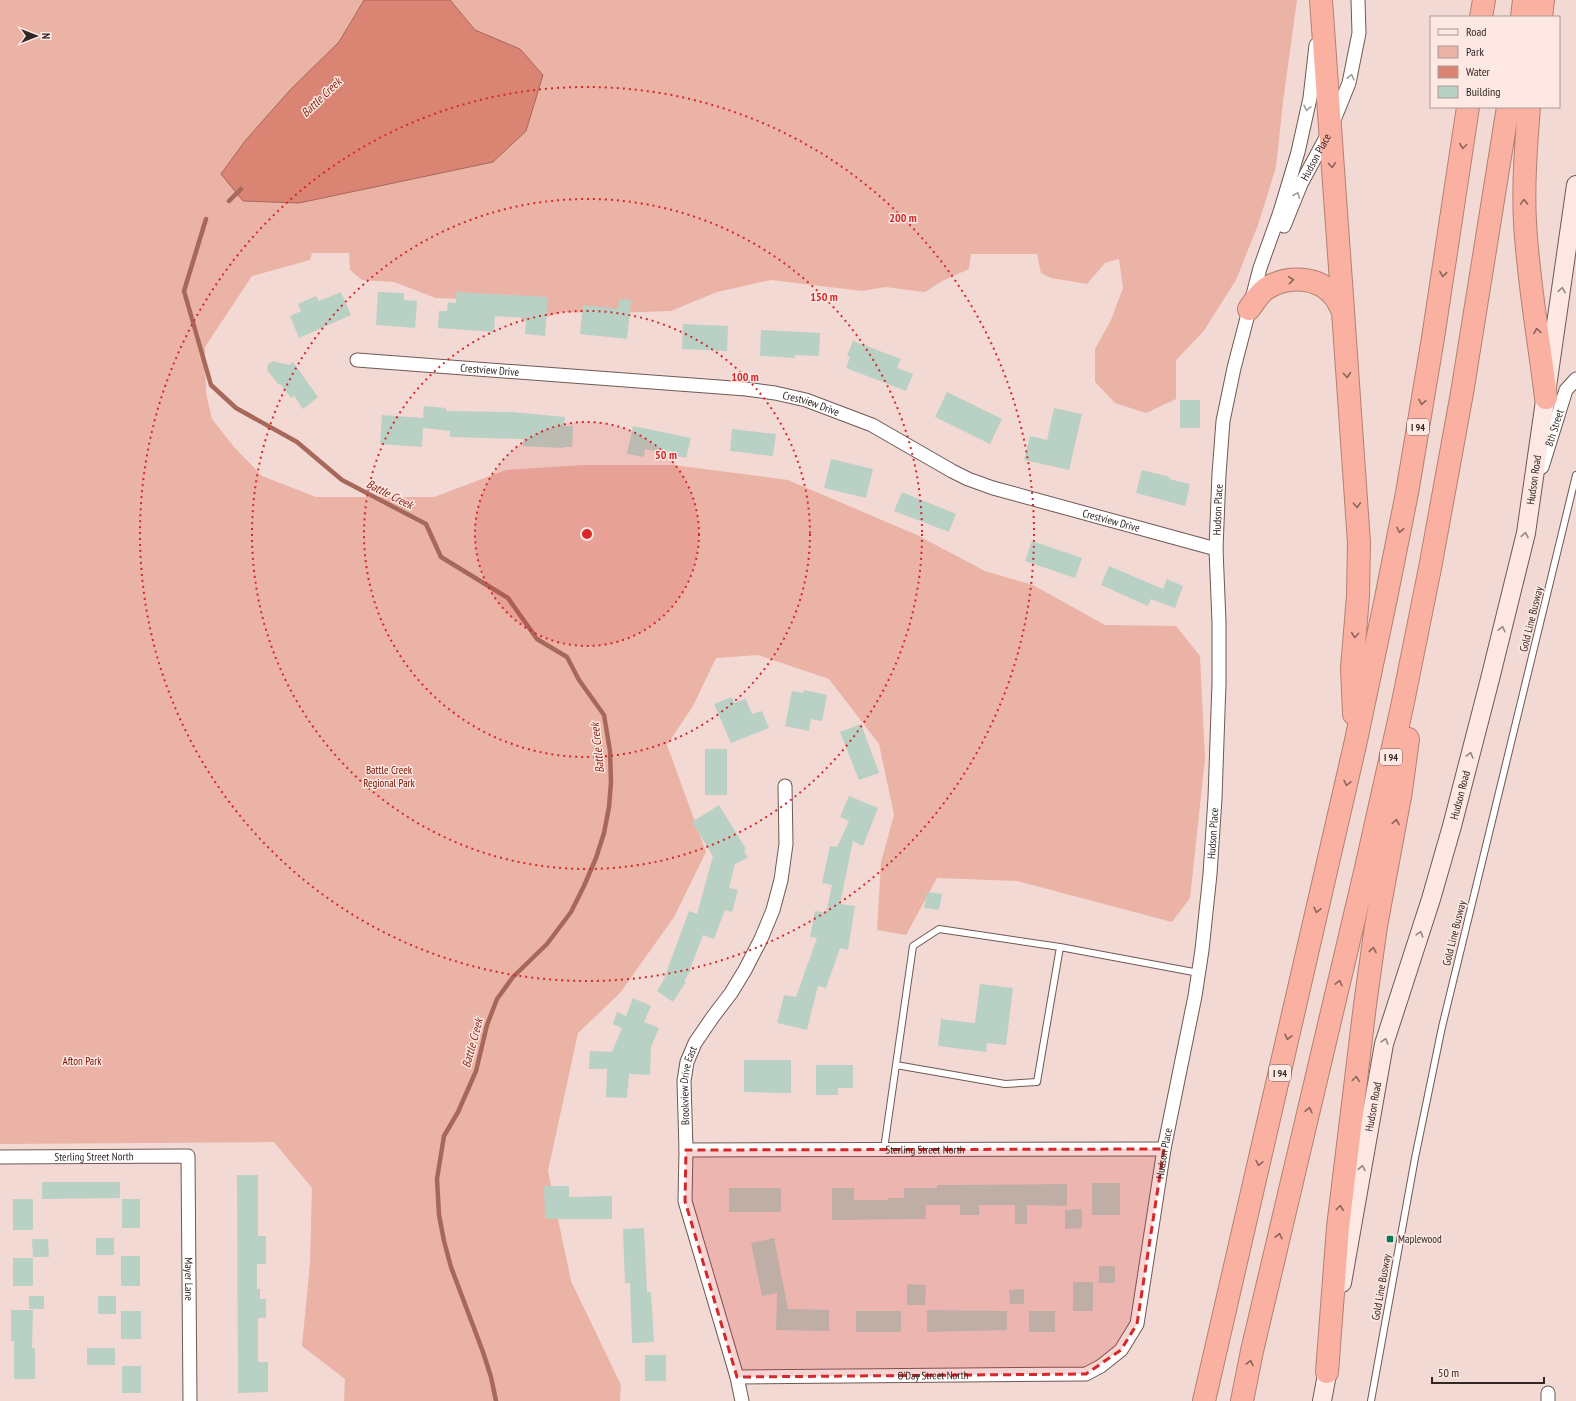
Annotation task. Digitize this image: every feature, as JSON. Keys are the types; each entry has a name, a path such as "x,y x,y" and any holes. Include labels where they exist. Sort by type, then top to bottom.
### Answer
{"highway":[{"path":"1320,0 1356,490 1358,591 1352,668 1355,745"},
{"path":"1482,16 1484,0"},
{"path":"1522,16 1524,0"},
{"path":"1541,16 1543,0"},
{"name":"I 94","path":"1204,1401 1355,745 1407,493 1433,338 1468,108"},
{"name":"I 94","path":"1242,1401 1259,1322 1368,860 1402,707 1430,568 1462,393 1508,108"},
{"path":"1529,108 1524,187 1525,223 1531,290 1546,398"},
{"path":"1249,309 1258,295 1267,288 1279,282 1292,279 1305,280 1318,284 1335,296 1343,310"},
{"path":"1327,1372 1338,1227 1365,1005 1376,926 1401,791 1430,568"}],"street":[{"name":"Hudson Place","path":"1121,1350 1137,1324 1164,1149 1199,973 1210,874 1215,798 1219,683 1219,622 1216,549 1223,421 1234,368 1260,268 1280,212 1300,145 1310,98 1320,0"},
{"name":"Hudson Place","path":"1249,309 1301,184 1330,130 1349,83 1356,56 1359,33 1358,0"},
{"name":"Hudson Road","path":"1322,1401 1384,1044 1424,921 1452,826 1526,533 1576,185"},
{"name":"Crestview Drive","path":"357,360 775,392 806,400 872,425 952,472 986,486 1216,549"},
{"name":"8th Street","path":"1531,502 1566,390 1576,379"},
{"name":"Brookview Drive East","path":"742,1401 737,1377 685,1201 686,1150 684,1081 687,1062 695,1043 745,970 774,910 781,880 786,844 785,786"},
{"name":"Sterling Street North","path":"686,1150 1164,1149"},
{"name":"Sterling Street North","path":"0,1157 188,1156"},
{"name":"Mayer Lane","path":"188,1156 190,1401"},
{"name":"O'Day Street North","path":"737,1377 1086,1374 1101,1366 1121,1350"}],"lane":[{"name":"Gold Line Busway","path":"1371,1401 1414,1165 1442,1027 1576,475"},
{"path":"884,1149 913,946 938,929 1060,947 1199,973"},
{"path":"896,1065 1005,1084 1037,1082 1060,947"}],"highlighted area":[{"path":"1164,1149 1137,1324 1121,1350 1086,1374 737,1377 685,1201 686,1150"}],"green space":[{"name":"Battle Creek Regional Park","path":"0,0 1297,0 1276,167 1258,225 1236,280 1203,332 1176,360 1176,399 1146,413 1115,403 1095,382 1095,349 1111,320 1123,288 1119,259 1105,263 1087,284 1051,278 1041,273 1037,254 971,254 969,269 942,281 925,292 885,287 862,291 771,280 717,292 671,311 612,313 562,312 529,323 490,300 436,298 394,282 362,280 350,270 349,253 312,253 310,260 252,276 205,347 206,393 212,419 234,447 262,476 316,497 434,497 506,470 584,465 673,465 788,480 917,535 985,571 1033,585 1105,625 1176,626 1200,656 1205,759 1190,898 1172,922 1017,881 937,878 906,935 877,930 881,862 894,815 879,744 829,679 758,655 716,658 693,706 667,745 706,852 674,917 620,993 578,1033 548,1171 571,1281 621,1385 620,1401 344,1401 345,1379 302,1346 310,1263 312,1188 274,1142 0,1144"}],"water":[{"path":"364,0 450,0 475,30 520,49 543,75 526,131 493,162 299,203 243,201 221,174 245,141 290,90 339,42"}],"building":[{"path":"341,292 351,315 299,338 290,316 301,311 298,304 316,296 319,301"},
{"path":"378,292 404,293 404,300 417,301 415,328 376,325"},
{"path":"456,292 548,297 545,336 525,334 526,318 495,316 494,332 438,328 439,311 447,311 448,302 456,303"},
{"path":"619,299 631,300 627,339 580,334 583,305 618,309"},
{"path":"683,324 728,326 727,351 682,349"},
{"path":"761,330 820,333 819,356 795,355 795,358 760,356"},
{"path":"853,341 901,359 897,368 913,374 906,391 846,368 850,357 847,356"},
{"path":"273,361 289,365 293,362 318,397 303,409 294,396 291,398 267,370 268,364"},
{"path":"947,392 1002,419 990,444 935,417"},
{"path":"1180,400 1200,400 1200,428 1180,428"},
{"path":"424,406 446,408 446,411 512,412 565,417 564,426 573,426 572,447 523,446 523,439 450,437 450,431 423,428 422,447 380,444 382,415 423,418"},
{"path":"1054,408 1082,414 1069,470 1024,460 1030,436 1047,440"},
{"path":"633,426 691,438 686,458 645,449 644,457 627,454"},
{"path":"732,429 776,434 773,456 730,451"},
{"path":"831,459 873,469 866,498 824,488"},
{"path":"1142,470 1190,484 1185,506 1136,493"},
{"path":"902,492 956,514 949,532 894,511"},
{"path":"1032,541 1082,558 1075,578 1025,561"},
{"path":"1109,566 1163,589 1167,579 1183,586 1175,608 1151,599 1148,606 1101,585"},
{"path":"804,690 827,695 822,721 811,719 809,731 785,726 792,691 803,693"},
{"path":"732,697 734,703 746,699 752,714 762,711 769,728 731,743 714,704"},
{"path":"861,724 879,773 859,780 840,732"},
{"path":"705,749 727,749 727,795 705,795"},
{"path":"849,796 878,808 863,846 853,841 840,904 855,906 848,950 840,948 826,988 818,986 807,1030 777,1023 784,995 796,997 817,938 810,937 815,911 826,913 832,885 822,883 830,846 837,847 849,821 840,817"},
{"path":"719,805 746,849 744,850 748,858 735,864 729,888 738,890 732,912 725,910 714,939 703,935 690,969 691,970 684,981 686,982 673,1002 657,991 664,979 689,911 697,914 713,856 692,822"},
{"path":"927,892 942,894 939,910 924,908"},
{"path":"980,984 1013,988 1006,1045 987,1043 986,1052 938,1046 941,1019 975,1023"},
{"path":"633,998 651,1006 644,1022 659,1028 651,1047 650,1075 629,1074 627,1098 606,1097 607,1069 589,1069 590,1051 612,1052 622,1028 613,1024 617,1012 626,1016"},
{"path":"744,1060 791,1060 791,1093 744,1092"},
{"path":"816,1065 853,1065 853,1088 838,1088 838,1095 816,1095"},
{"path":"237,1175 258,1175 258,1236 266,1236 266,1264 257,1264 257,1289 260,1289 260,1299 266,1299 266,1318 258,1318 258,1362 268,1362 268,1392 238,1393"},
{"path":"42,1182 120,1182 120,1198 42,1199"},
{"path":"1092,1183 1120,1183 1120,1215 1092,1215"},
{"path":"1067,1184 1067,1206 1027,1205 1027,1224 1015,1224 1015,1205 979,1205 979,1215 960,1215 960,1205 926,1205 926,1219 832,1220 832,1188 854,1188 854,1200 888,1200 888,1198 904,1198 904,1188 937,1188 937,1185"},
{"path":"544,1186 569,1186 569,1197 612,1196 612,1219 545,1219"},
{"path":"729,1188 781,1188 781,1212 729,1212"},
{"path":"13,1199 33,1199 33,1230 13,1230"},
{"path":"122,1199 140,1199 140,1228 122,1228"},
{"path":"1082,1209 1082,1228 1065,1229 1065,1210"},
{"path":"644,1228 647,1292 651,1292 654,1342 632,1343 630,1283 625,1283 623,1229"},
{"path":"96,1238 114,1238 114,1255 96,1255"},
{"path":"774,1238 788,1309 829,1310 829,1331 776,1330 777,1293 762,1296 751,1243"},
{"path":"32,1239 48,1239 49,1257 33,1257"},
{"path":"121,1256 140,1256 140,1286 121,1286"},
{"path":"13,1258 33,1258 33,1286 13,1286"},
{"path":"1099,1266 1115,1266 1115,1283 1099,1283"},
{"path":"1073,1282 1093,1282 1093,1311 1073,1311"},
{"path":"907,1284 926,1285 925,1305 907,1305"},
{"path":"1024,1289 1024,1304 1010,1304 1009,1290"},
{"path":"29,1296 44,1296 44,1309 29,1309"},
{"path":"98,1296 116,1296 116,1314 98,1314"},
{"path":"11,1310 33,1310 32,1348 35,1348 35,1379 14,1379 14,1341 11,1341"},
{"path":"927,1310 1007,1311 1007,1330 927,1332"},
{"path":"121,1311 141,1311 141,1339 121,1339"},
{"path":"856,1311 901,1311 901,1332 856,1332"},
{"path":"1029,1311 1055,1311 1055,1332 1029,1332"},
{"path":"87,1348 115,1348 115,1365 87,1365"},
{"path":"645,1355 666,1355 666,1381 645,1381"},
{"path":"122,1366 141,1366 141,1393 122,1393"}],"waterway":[{"name":"Battle Creek","path":"229,201 241,189"},
{"name":"Battle Creek","path":"206,219 184,291 211,385 236,408 297,442 342,480 426,524 441,557 508,598 537,639 567,657 579,680 604,715 610,751 611,782 609,807 604,833 596,858 571,912 547,944 513,977 497,999 487,1025 476,1071 458,1112 444,1136 437,1179 439,1215 444,1241 451,1267 483,1352 491,1377 496,1401"}],"place":[{"name":"Maplewood","path":"1390,1239"}],"park label":[{"name":"Afton Park","path":"82,1061"}]}
